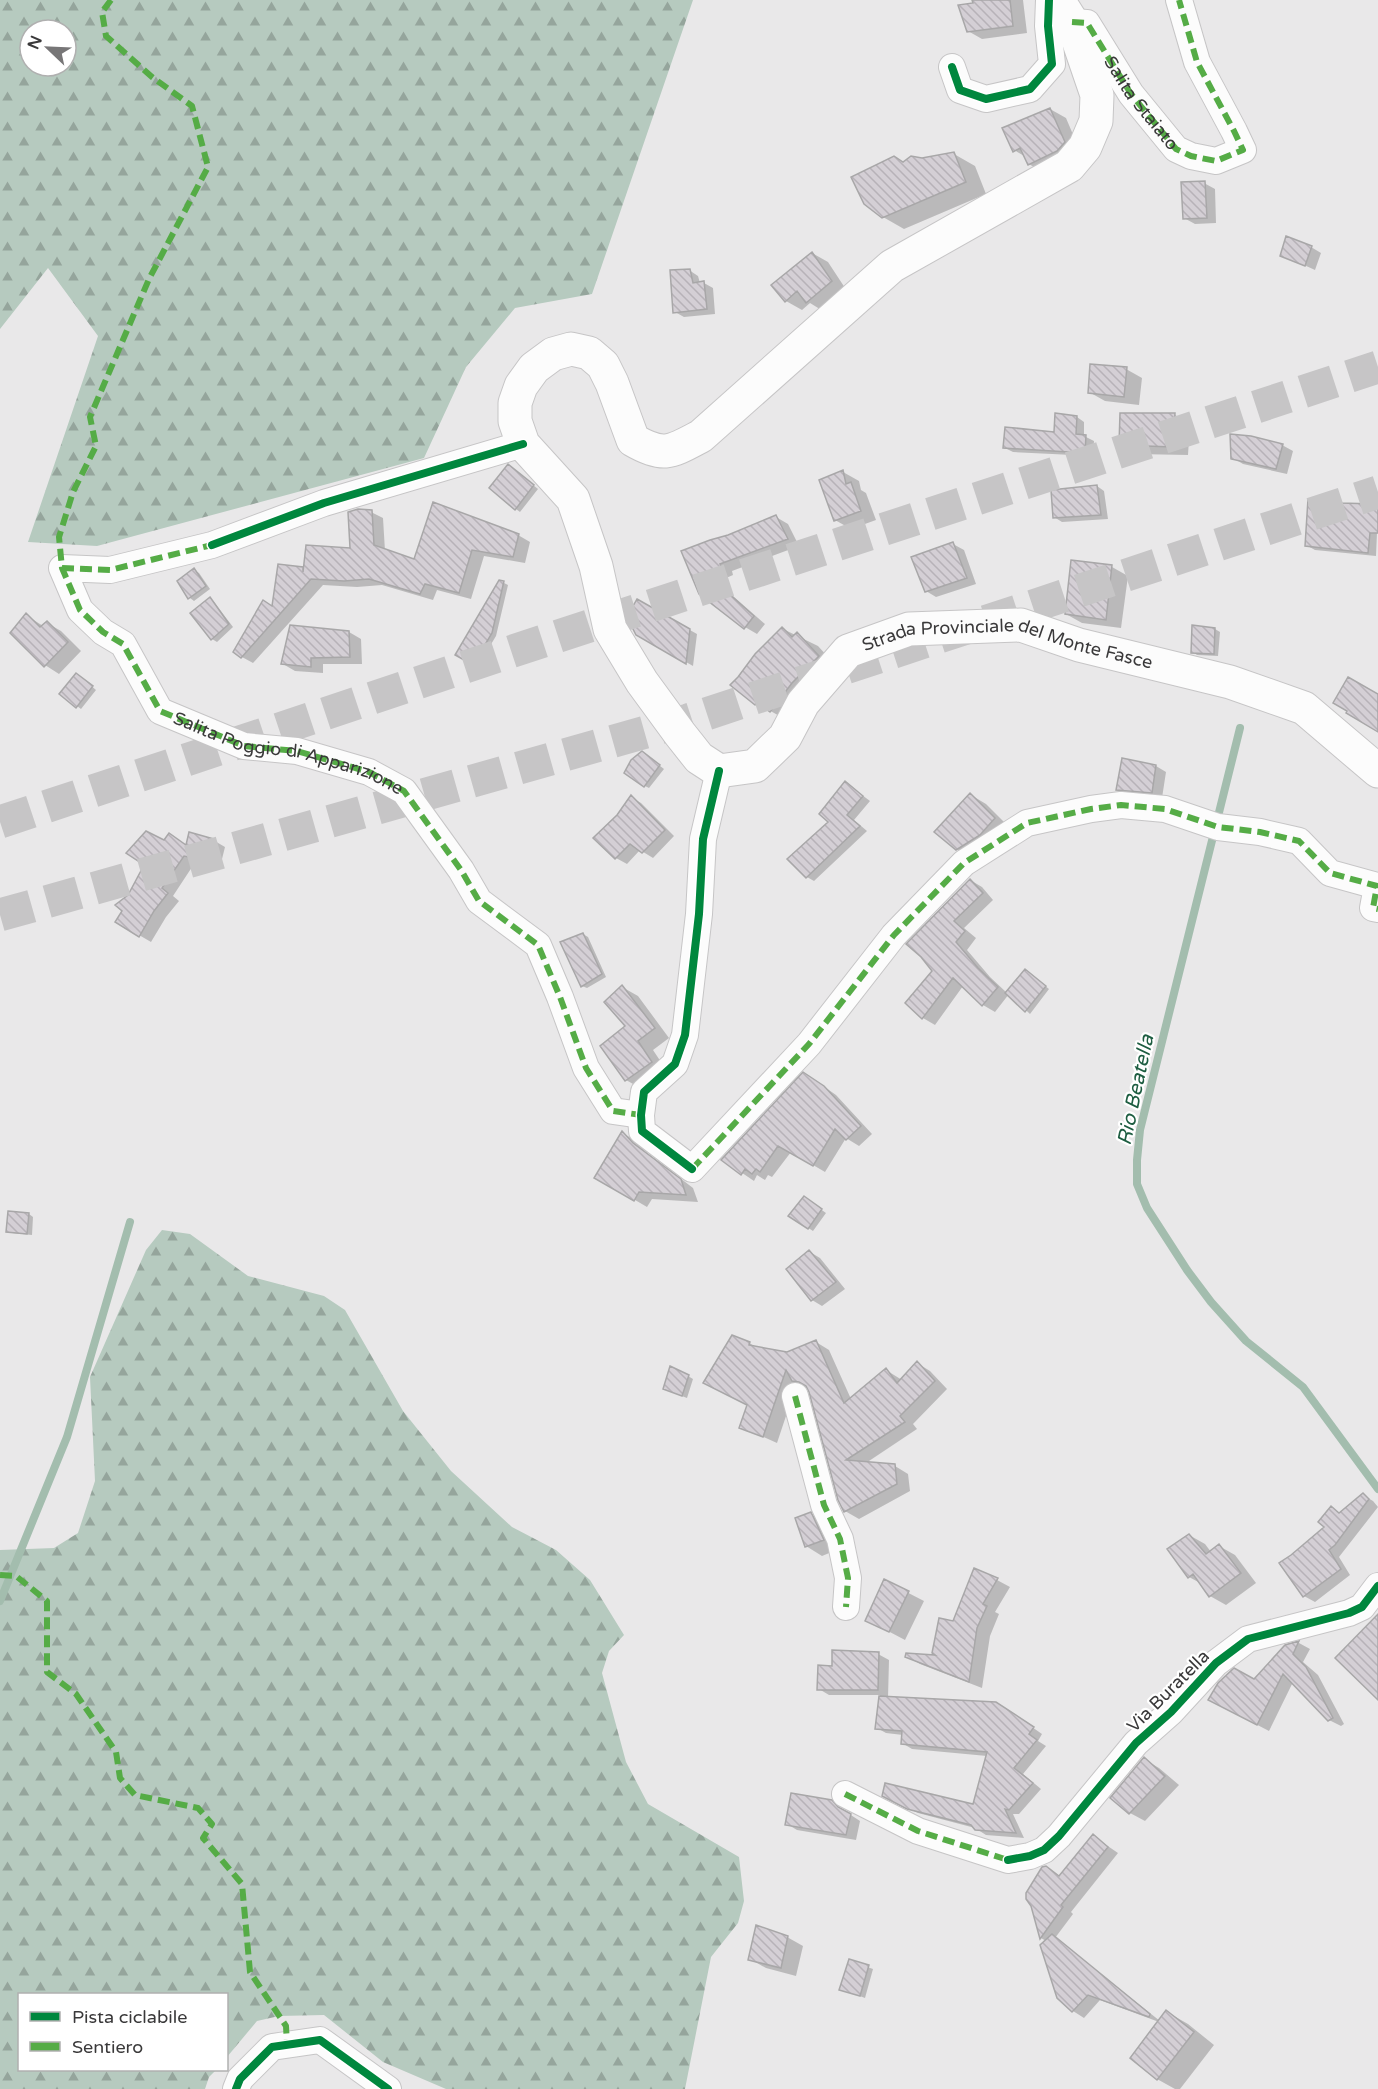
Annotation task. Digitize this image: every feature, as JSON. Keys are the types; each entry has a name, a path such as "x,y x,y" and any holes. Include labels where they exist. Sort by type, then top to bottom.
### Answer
{"main road":[{"path":"719,771 699,758 680,734 642,682 610,629 596,566 573,499 523,444 515,421 514,403 521,386 534,368 553,354 571,349 588,353 603,365 612,382 633,440 650,450 672,452 701,436 892,266 1070,166 1085,147 1096,121 1097,95 1060,7"},
{"name":"Strada Provinciale del Monte Fasce","path":"719,771 755,766 785,737 803,703 848,651 909,629 1021,625 1078,645 1230,682 1304,708 1378,771"}],"street":[{"name":"Salita Staiato","path":"1060,7 1087,23 1131,94 1176,149 1191,156 1216,161 1243,150 1197,62 1179,0"},
{"path":"952,67 960,90 986,99 1030,89 1052,64 1048,26 1060,7"},
{"name":"Salita Poggio di Apparizione","path":"523,444 324,502 212,545 110,570 62,568 80,610 103,632 123,644 160,711 244,746 297,751 369,772 404,791 461,870 479,901 538,945 586,1068 613,1111 640,1115"},
{"path":"719,771 703,839 699,914 685,1035 675,1064 644,1092 640,1115 642,1131 692,1169 809,1044 894,935 964,863 1027,823 1121,805 1166,809 1218,827 1260,832 1299,842 1330,873 1377,886 1373,908 1378,909"},
{"path":"795,1395 824,1505 840,1539 848,1578 846,1607"},
{"name":"Via Buratella","path":"845,1794 918,1831 1008,1860 1030,1856 1044,1850 1059,1836 1136,1743 1171,1712 1216,1663 1248,1639 1349,1613 1362,1607 1378,1586"},
{"path":"236,2089 240,2079 272,2047 320,2040 388,2089"}],"green space":[{"path":"0,0 693,0 592,294 515,308 466,367 424,458 97,546 28,542 98,336 48,268 0,329"},
{"path":"162,1230 190,1234 248,1276 324,1296 345,1310 403,1411 451,1471 512,1527 556,1550 590,1580 624,1635 609,1651 602,1673 626,1762 648,1804 739,1857 744,1901 738,1923 711,1957 685,2089 446,2089 383,2062 324,2015 279,2016 257,2021 228,2056 228,1993 18,1993 18,2071 215,2071 209,2077 205,2089 0,2089 0,1550 54,1548 78,1533 95,1481 90,1377 146,1250"}],"building":[{"path":"972,0 1010,0 1013,26 967,32 958,5 973,3"},
{"path":"1050,108 1065,142 1057,151 1028,165 1020,148 1013,152 1002,128"},
{"path":"954,152 966,182 882,218 864,204 851,177 894,156 903,162 911,156 922,158"},
{"path":"1205,181 1207,218 1183,219 1181,182"},
{"path":"1286,236 1312,246 1305,266 1280,256"},
{"path":"812,252 832,281 806,303 797,291 785,302 771,285"},
{"path":"690,269 693,283 704,281 707,309 673,313 670,270"},
{"path":"1090,364 1127,367 1124,397 1088,393"},
{"path":"1055,413 1077,416 1076,434 1086,435 1085,453 1003,448 1005,427 1054,432"},
{"path":"1120,413 1175,413 1173,447 1119,445"},
{"path":"1230,434 1251,436 1283,444 1276,469 1231,459"},
{"path":"508,464 534,485 515,510 489,488"},
{"path":"843,470 846,484 851,482 861,511 834,521 819,480"},
{"path":"1097,485 1101,515 1053,518 1051,490"},
{"path":"1308,499 1378,504 1378,533 1370,533 1368,553 1305,546"},
{"path":"433,502 519,534 513,557 472,550 459,593 425,584 420,594 369,579 344,581 311,579 241,658 233,652 263,600 272,606 278,564 303,567 303,572 306,545 350,548 348,512 358,509 372,510 374,545 414,559"},
{"path":"776,515 788,539 720,564 722,568 707,574 754,616 744,629 699,594 681,551"},
{"path":"953,542 967,578 925,592 911,557"},
{"path":"1071,560 1112,565 1106,620 1065,614"},
{"path":"194,568 206,586 188,599 177,581"},
{"path":"499,580 504,581 492,633 473,665 455,655"},
{"path":"210,597 229,624 211,640 190,613"},
{"path":"637,599 690,629 686,664 636,635 627,617"},
{"path":"26,613 40,627 47,621 68,642 44,667 10,633"},
{"path":"290,625 349,631 350,657 311,658 311,667 281,664"},
{"path":"1192,625 1215,628 1214,654 1191,653"},
{"path":"782,627 792,637 797,632 819,656 792,683 770,712 757,702 755,705 730,685 755,654"},
{"path":"76,673 93,686 76,708 59,694"},
{"path":"1348,677 1378,694 1378,732 1333,703"},
{"path":"642,751 660,765 644,787 624,773 631,760"},
{"path":"1122,758 1156,765 1152,793 1116,790"},
{"path":"845,781 863,796 847,815 860,826 806,878 787,859 828,822 819,814"},
{"path":"970,793 995,818 980,835 956,850 934,832"},
{"path":"631,795 665,830 642,853 630,844 615,859 593,838 617,815"},
{"path":"146,831 164,840 169,833 186,845 189,832 214,839 208,861 184,856 162,888 168,893 139,937 115,922 122,911 115,905 128,895 144,865 126,853"},
{"path":"970,879 983,893 954,921 965,931 956,942 998,987 982,1006 953,978 922,1019 905,1003 932,971 906,944"},
{"path":"583,933 602,974 581,987 560,942"},
{"path":"1025,969 1046,986 1025,1012 1005,993"},
{"path":"622,985 655,1028 638,1041 652,1062 625,1081 600,1046 625,1026 604,1002"},
{"path":"803,1072 824,1086 861,1126 846,1140 835,1129 813,1166 778,1146 760,1172 756,1169 752,1174 745,1169 741,1175 721,1160"},
{"path":"622,1131 633,1143 681,1179 686,1195 639,1192 634,1201 594,1178"},
{"path":"804,1196 822,1209 808,1229 788,1216"},
{"path":"8,1211 29,1213 27,1234 6,1232"},
{"path":"809,1250 836,1282 811,1301 786,1269"},
{"path":"732,1335 750,1342 749,1345 787,1352 816,1340 844,1403 886,1368 897,1383 917,1361 935,1381 900,1416 905,1422 846,1460 895,1464 897,1484 844,1512 838,1500 809,1392 806,1386 792,1381 786,1370 763,1437 739,1428 747,1405 703,1383"},
{"path":"670,1366 689,1375 682,1396 663,1389"},
{"path":"1363,1493 1369,1499 1329,1550 1341,1569 1303,1597 1279,1563 1324,1527 1318,1522 1331,1506 1339,1513"},
{"path":"811,1512 824,1540 805,1547 795,1518"},
{"path":"1189,1534 1206,1554 1219,1544 1241,1573 1209,1597 1193,1574 1188,1578 1167,1549"},
{"path":"974,1568 998,1578 983,1604 987,1606 977,1628 969,1682 905,1657 906,1653 935,1655 932,1653 939,1618 953,1621"},
{"path":"884,1579 909,1591 889,1632 865,1621"},
{"path":"1378,1614 1378,1700 1335,1658"},
{"path":"1299,1641 1293,1654 1306,1667 1333,1718 1328,1721 1283,1674 1257,1725 1208,1700 1218,1683 1234,1668 1254,1679 1285,1645"},
{"path":"832,1650 879,1652 878,1690 817,1690 818,1665 832,1666"},
{"path":"879,1696 996,1702 1034,1727 1029,1734 1037,1740 1014,1768 1033,1783 1009,1810 1005,1809 1016,1833 975,1830 971,1825 907,1809 882,1796 885,1783 973,1804 987,1752 901,1744 902,1731 875,1729"},
{"path":"1144,1757 1165,1776 1129,1814 1110,1798"},
{"path":"791,1793 832,1800 838,1807 851,1814 846,1835 785,1825"},
{"path":"1093,1834 1108,1847 1061,1905 1063,1907 1040,1939 1026,1893 1042,1867 1046,1866 1059,1876"},
{"path":"756,1925 788,1936 781,1968 748,1960"},
{"path":"1052,1934 1150,2014 1149,2017 1088,1995 1072,2012 1057,1998 1040,1945"},
{"path":"849,1959 869,1965 860,1996 839,1990"},
{"path":"1166,2010 1194,2032 1157,2080 1130,2058"}],"waterway":[{"name":"Rio Beatella","path":"1240,728 1140,1130 1137,1184 1147,1208 1187,1270 1211,1302 1246,1341 1303,1387 1378,1489"},
{"path":"0,1601 67,1437 130,1222"}],"tunnel":[{"path":"0,822 1378,367"},
{"path":"0,915 688,720 1378,492"}],"marked path":[{"path":"111,0 102,12 106,36 152,77 192,106 208,167 149,279 90,417 96,446 73,492 59,537 62,568 80,610 103,632 123,644 160,711 244,746 297,751 369,772 404,791 461,870 479,901 538,945 586,1068 613,1111 641,1115"},
{"path":"1072,22 1087,23 1131,94 1176,149 1191,156 1216,161 1243,150 1197,62 1179,0"},
{"path":"62,568 110,570 212,545"},
{"path":"692,1169 809,1044 894,935 964,863 1027,823 1121,805 1165,809 1218,827 1260,832 1299,841 1330,873 1377,886 1373,908 1378,909"},
{"path":"795,1396 824,1505 840,1539 848,1578 846,1607"},
{"path":"0,1575 16,1576 47,1601 47,1672 76,1694 116,1752 120,1778 135,1795 198,1808 212,1824 203,1838 242,1884 250,1972 286,2026 287,2045"},
{"path":"845,1794 918,1831 1008,1860"}],"cycle path":[{"path":"952,67 960,90 986,99 1030,89 1052,64 1048,26 1049,0"},
{"path":"212,545 324,503 523,444"},
{"path":"692,1169 642,1131 641,1115 644,1092 675,1064 685,1035 699,914 703,839 719,771"},
{"path":"1008,1860 1030,1856 1044,1850 1059,1836 1136,1743 1171,1712 1216,1663 1248,1639 1349,1613 1362,1607 1378,1586"},
{"path":"236,2089 240,2079 272,2047 320,2040 388,2089"}]}
